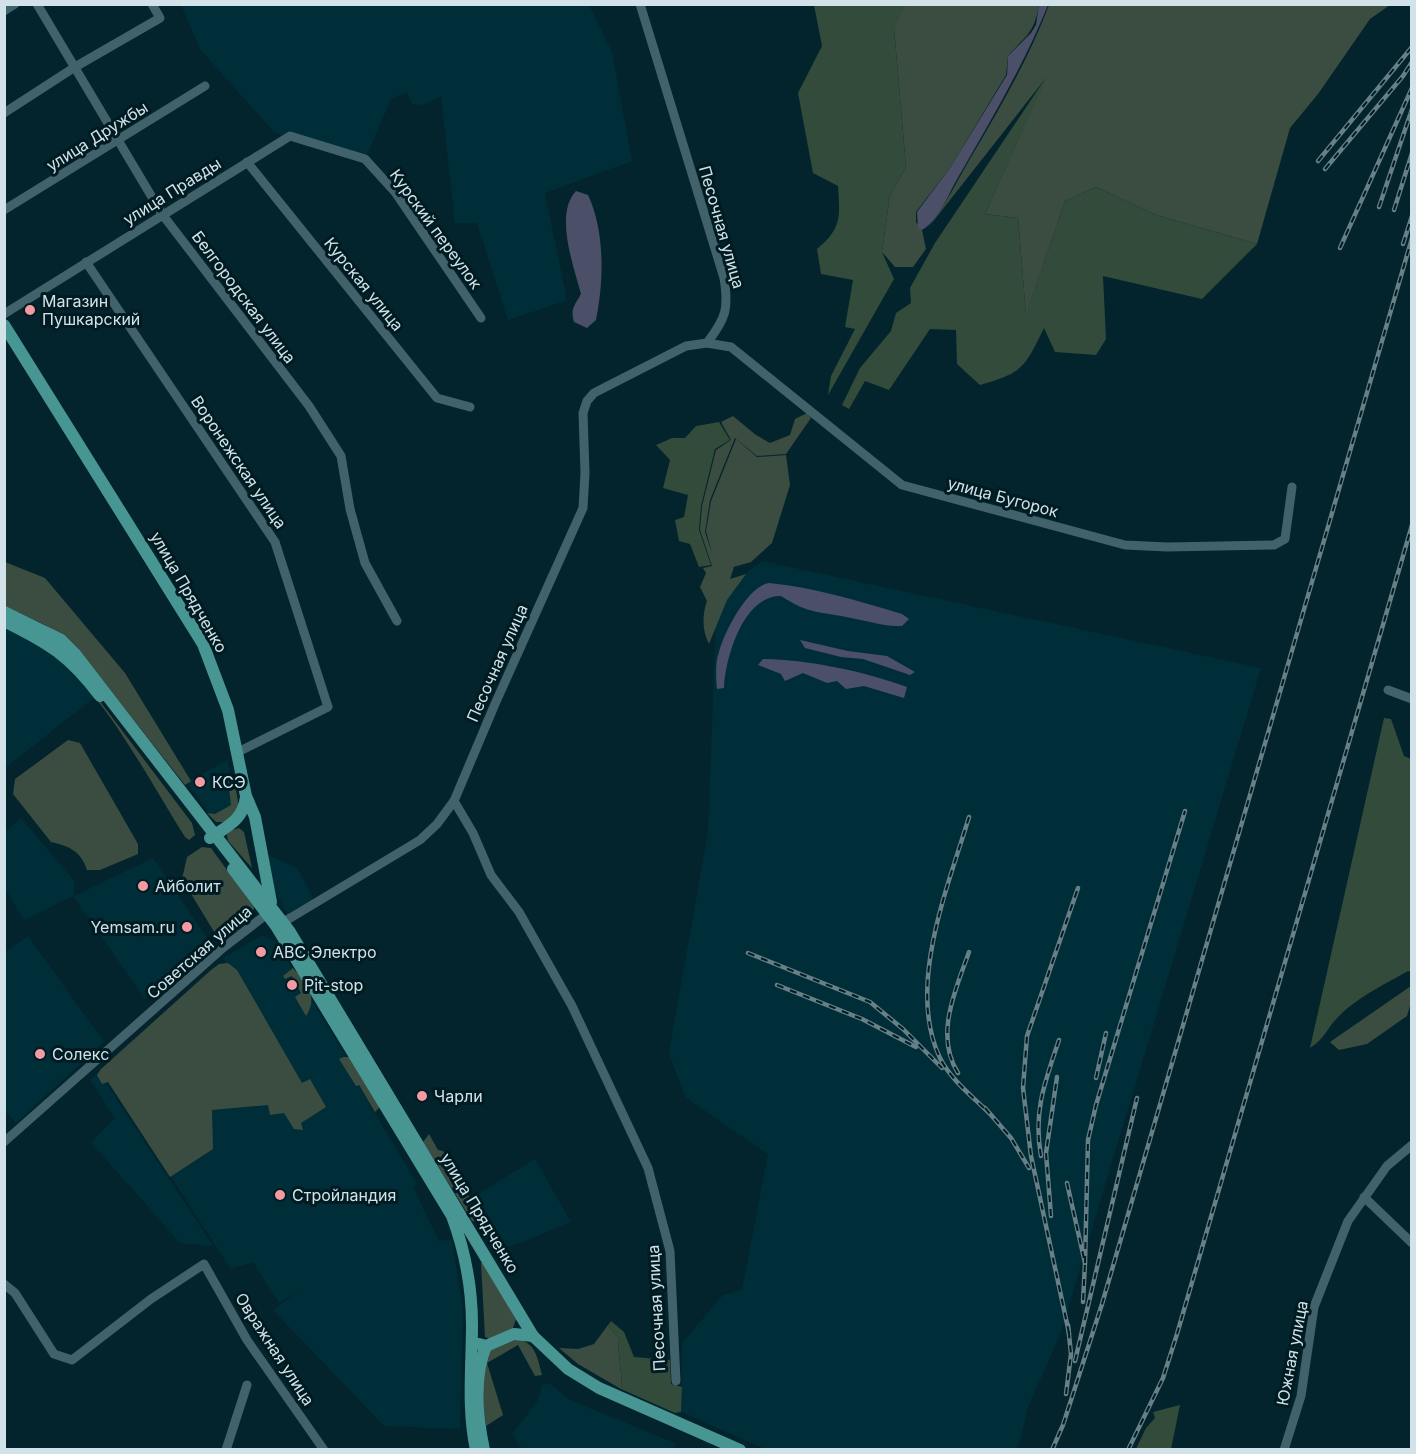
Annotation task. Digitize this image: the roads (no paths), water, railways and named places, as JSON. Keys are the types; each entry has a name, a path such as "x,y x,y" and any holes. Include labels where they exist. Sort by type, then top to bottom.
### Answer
{"main road":[{"name":"улица Прядченко","path":"4,325 203,644 228,710 246,796 255,817 269,909 533,1336 568,1369 598,1388 740,1449"},
{"path":"4,612 61,640 75,654 269,909"},
{"path":"4,621 48,643 68,658 213,836"},
{"path":"213,836 239,819 244,810 246,796"},
{"name":"улица Прядченко","path":"269,909 283,922 410,1136 452,1216 468,1271 472,1337 470,1389 476,1449"},
{"path":"468,1271 474,1260 481,1257 488,1260"},
{"path":"514,1335 521,1327 523,1318"},
{"path":"486,1346 514,1335 533,1336"},
{"path":"472,1337 486,1346"},
{"path":"484,1449 478,1404 479,1368 486,1346"}],"street":[{"path":"4,11 15,4"},
{"name":"Белгородская улица","path":"37,4 162,214 309,406 341,456 350,509 365,563 397,621"},
{"path":"4,113 75,67 159,18 152,4"},
{"name":"Песочная улица","path":"640,4 724,278 728,301 723,322 707,343 686,346 594,393 587,401 583,413 585,473 583,508 454,801 473,833 491,875 519,912 572,1006 648,1168 670,1251 676,1381"},
{"name":"улица Дружбы","path":"4,210 205,86"},
{"name":"улица Правды","path":"4,314 290,136 365,159"},
{"name":"Курский переулок","path":"365,159 395,192 481,318"},
{"name":"Курская улица","path":"247,162 437,398 470,407"},
{"name":"Воронежская улица","path":"86,262 275,542 328,707 238,752"},
{"name":"улица Бугорок","path":"707,343 731,347 902,485 1125,545 1167,547 1274,545 1285,539 1292,487"},
{"path":"1388,690 1412,699"},
{"path":"283,922 420,840 437,824 454,801"},
{"name":"Советская улица","path":"4,1142 269,909"},
{"name":"Южная улица","path":"1284,1449 1300,1396 1314,1307 1348,1221 1387,1166 1412,1145"},
{"path":"1365,1197 1412,1243"},
{"name":"Овражная улица","path":"4,1284 15,1293 54,1354 72,1360 152,1299 204,1264 247,1340 324,1449"},
{"path":"226,1449 247,1385"}],"railway":[{"path":"1318,161 1412,47"},
{"path":"1325,169 1403,76 1412,62"},
{"path":"1340,248 1412,88"},
{"path":"1379,207 1412,109"},
{"path":"1394,210 1412,153"},
{"path":"1403,244 1412,216"},
{"path":"1052,1450 1063,1425 1102,1304 1412,238"},
{"path":"1128,1450 1163,1378 1177,1334 1412,525"},
{"path":"1085,1263 1088,1140 1096,1105 1185,811"},
{"path":"969,817 934,937 927,1000 931,1030 940,1058 956,1081 989,1113"},
{"path":"1069,1333 1031,1156 1023,1088 1027,1036 1078,888"},
{"path":"958,1073 951,1058 948,1028 953,997 969,952"},
{"path":"748,953 870,1002 903,1029 942,1068"},
{"path":"777,985 862,1019 916,1047"},
{"path":"1096,1078 1106,1033"},
{"path":"1041,1156 1039,1111 1045,1083 1059,1040"},
{"path":"1051,1216 1046,1153 1057,1077"},
{"path":"1075,1361 1137,1098"},
{"path":"985,1108 1011,1138 1029,1168"},
{"path":"1067,1183 1085,1263 1083,1302"},
{"path":"1066,1394 1071,1354 1068,1325"}],"place":[{"name":"Магазин Пушкарский","path":"30,310"},
{"name":"КСЭ","path":"200,782"},
{"name":"Айболит","path":"143,886"},
{"name":"Yemsam.ru","path":"187,927"},
{"name":"АВС Электро","path":"261,952"},
{"name":"Pit-stop","path":"292,985"},
{"name":"Солекс","path":"40,1054"},
{"name":"Чарли","path":"422,1096"},
{"name":"Стройландия","path":"280,1195"}]}
